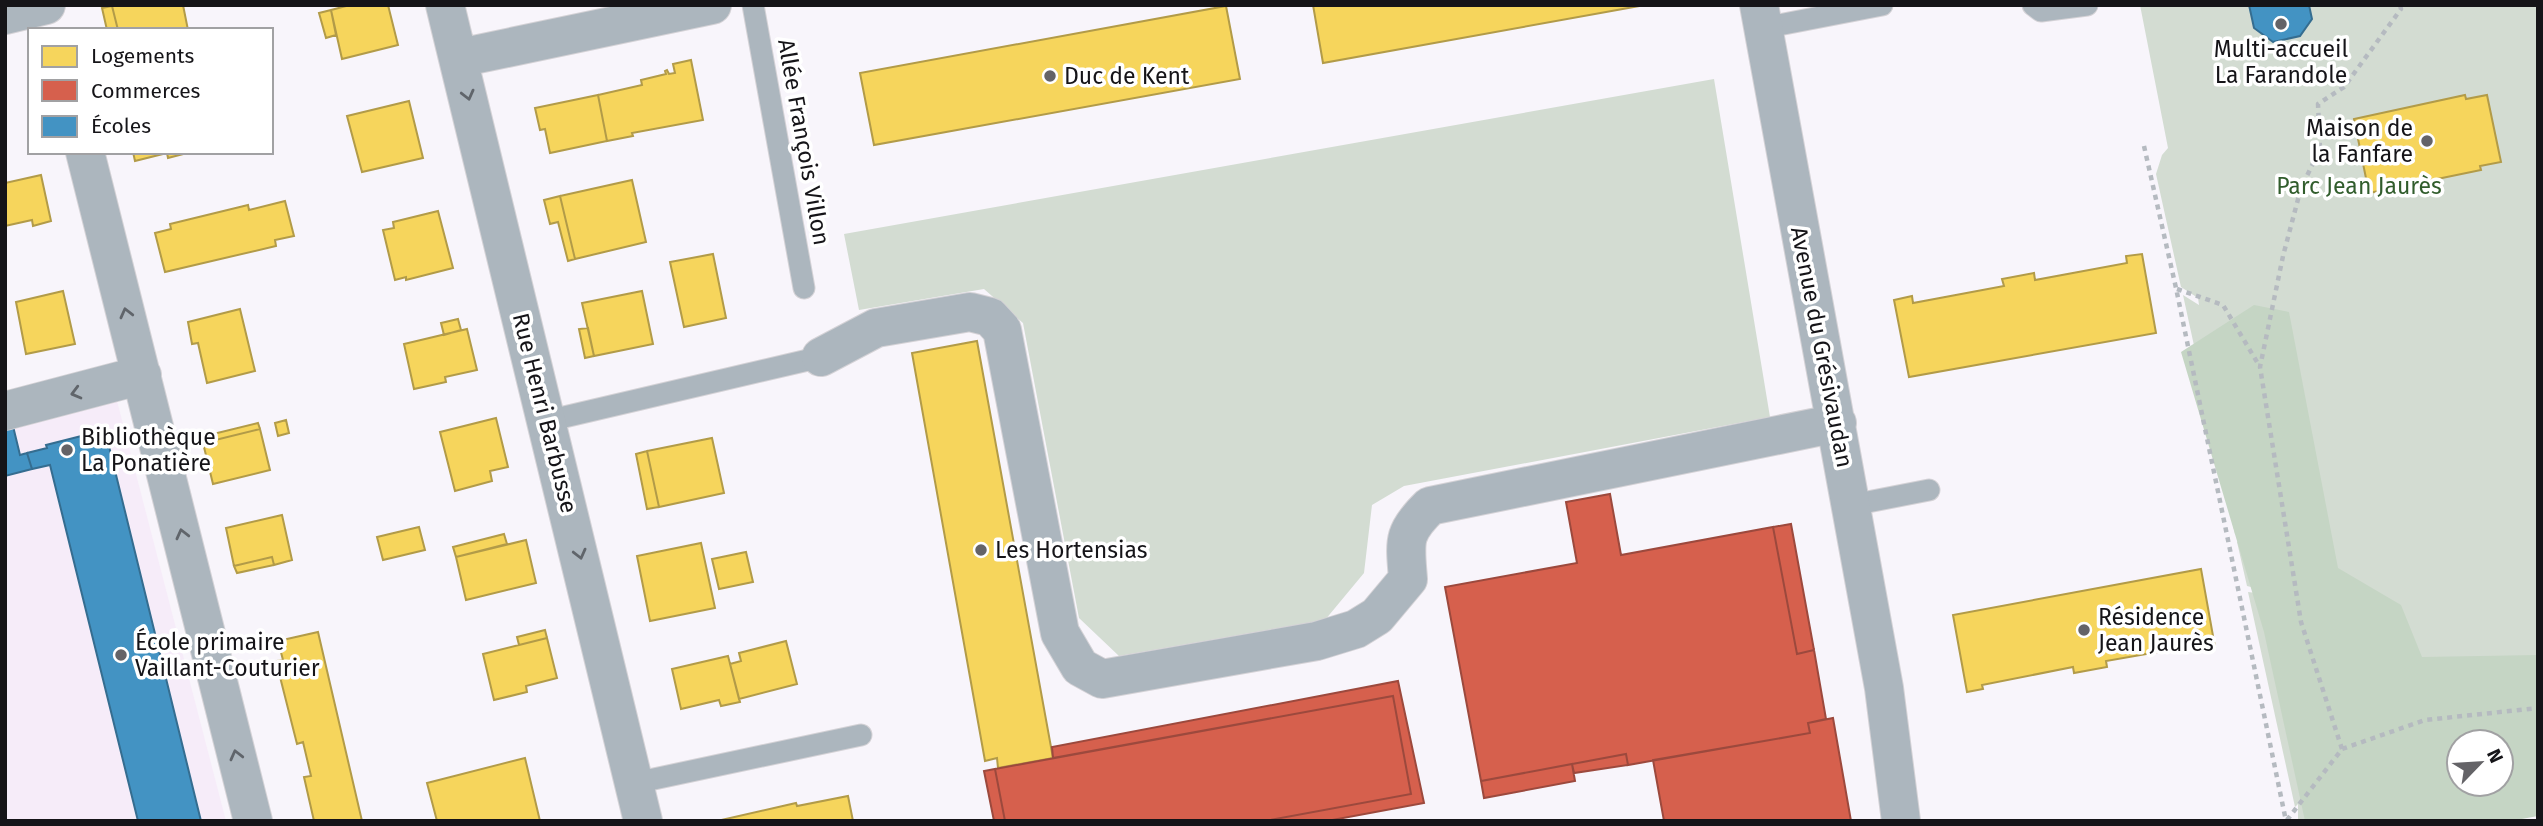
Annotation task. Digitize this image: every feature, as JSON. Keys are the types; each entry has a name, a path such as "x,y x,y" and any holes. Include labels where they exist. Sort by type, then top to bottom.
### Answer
{"street":[{"path":"5,15 47,5 53,28"},
{"name":"Rue Henri Barbusse","path":"445,5 643,821"},
{"path":"459,58 660,13 712,5"},
{"name":"Avenue du Grésivaudan","path":"1761,17 1884,688 1901,821"},
{"path":"86,154 253,821"},
{"path":"821,357 876,328 970,312 990,317 1002,330 1060,633 1080,667 1102,679 1317,641 1356,629 1377,616 1408,579 1406,548 1411,524 1430,506 1837,423"},
{"path":"5,411 142,375"},
{"name":"Avenue du Grésivaudan","path":"1884,688 1922,821"}],"lane":[{"name":"Allée François Villon","path":"753,5 804,288"},
{"path":"1761,17 1882,5"},
{"path":"2033,5 2040,11 2087,5"},
{"path":"547,421 821,357"},
{"path":"1852,505 1929,490"},
{"path":"635,783 861,735"}],"path":[{"path":"2342,749 2301,622 2260,367 2283,256 2301,188 2320,149 2318,104 2344,87 2402,7"},
{"path":"2144,146 2286,821"},
{"path":"2176,288 2223,306 2260,367"},
{"path":"2286,821 2342,749 2425,720 2538,708"}],"shaded area":[{"path":"116,397 226,821 5,821 5,424"}],"green space":[{"name":"Parc Jean Jaurès","path":"2140,5 2538,5 2538,804 2453,821 2298,821 2298,804 2295,807 2248,592 2256,593 2255,588 2247,586 2237,542 2245,536 2235,534 2183,295 2199,305 2198,298 2181,287 2156,174 2162,155 2168,148"},
{"path":"1714,79 1770,417 1404,486 1372,505 1364,573 1325,620 1119,656 1079,618 1023,323 984,289 859,310 844,234"},
{"path":"2254,305 2289,312 2338,568 2401,605 2422,657 2538,655 2538,816 2511,821 2305,821 2264,632 2181,352"}],"building: Logements":[{"path":"183,5 188,28 118,28 112,6"},
{"path":"350,5 388,5 398,45 342,59 331,10"},
{"path":"1313,5 1645,5 1323,63"},
{"path":"112,6 118,28 107,28 102,8"},
{"name":"Duc de Kent","path":"1226,6 1240,79 874,145 860,73"},
{"path":"331,10 336,35 326,38 319,13"},
{"path":"691,60 703,120 632,133 633,136 607,141 598,95 642,85 641,80 666,74 667,70 669,74 675,73 673,64"},
{"path":"598,95 607,141 550,153 545,129 540,130 535,108"},
{"name":"Maison de la Fanfare","path":"2465,95 2466,99 2487,95 2501,162 2480,166 2481,170 2369,193 2354,119"},
{"path":"409,101 423,158 362,172 347,116"},
{"path":"133,154 163,154 135,161"},
{"path":"167,154 183,154 168,158"},
{"path":"41,175 51,221 33,226 32,220 5,226 5,183"},
{"path":"632,180 646,242 575,259 560,196"},
{"path":"560,196 575,259 568,261 558,222 550,224 544,200"},
{"path":"285,201 294,236 275,240 276,246 165,272 155,233 171,229 170,224 248,205 249,210"},
{"path":"438,211 453,268 406,280 406,277 395,280 383,230 394,228 393,222"},
{"path":"713,254 726,318 684,327 670,262"},
{"path":"2142,254 2156,333 1909,377 1894,300 1912,296 1913,303 2004,286 2002,279 2034,273 2035,280 2127,263 2126,256"},
{"path":"63,291 75,344 26,354 16,302"},
{"path":"642,291 653,344 594,356 582,303"},
{"path":"240,309 255,371 207,383 198,343 192,344 188,322"},
{"path":"458,319 461,330 444,335 441,323"},
{"path":"588,328 594,356 585,358 579,329"},
{"path":"467,329 477,370 445,377 446,382 414,389 404,344"},
{"name":"Les Hortensias","path":"977,341 1053,758 998,768 997,758 985,761 912,353"},
{"path":"496,418 508,467 490,471 492,481 455,491 440,432"},
{"path":"286,420 289,433 278,436 275,423"},
{"path":"258,423 260,429 203,443 201,437"},
{"path":"260,429 270,470 213,484 203,443"},
{"path":"712,438 724,493 659,507 647,451"},
{"path":"647,451 659,507 647,509 636,454"},
{"path":"282,515 292,560 274,565 272,557 234,566 226,528"},
{"path":"419,527 425,550 383,560 377,537"},
{"path":"504,534 507,544 456,557 453,547"},
{"path":"526,540 536,583 466,600 456,557"},
{"path":"701,543 715,608 650,621 637,556"},
{"path":"746,552 753,582 719,589 712,559"},
{"path":"272,557 274,565 237,573 234,566"},
{"name":"Résidence Jean Jaurès","path":"2201,569 2215,647 2199,651 2198,645 2106,661 2107,667 2074,673 2073,667 1982,685 1983,689 1967,692 1953,615"},
{"path":"545,630 547,638 519,645 517,637"},
{"path":"318,632 362,821 314,821 304,777 311,776 303,742 297,744 276,661 283,660 278,641"},
{"path":"547,638 557,678 526,686 527,692 494,700 483,654"},
{"path":"786,641 797,684 739,699 730,664 741,661 739,653"},
{"path":"728,656 740,702 721,706 719,700 681,709 672,669"},
{"path":"525,758 540,821 437,821 427,783"},
{"path":"848,796 853,821 717,821 796,803 797,806"}],"building: Commerces":[{"path":"1610,494 1621,555 1773,527 1797,654 1814,650 1826,719 1808,723 1810,733 1628,765 1626,754 1481,781 1445,587 1577,563 1566,502"},
{"path":"1791,524 1814,650 1797,654 1773,527"},
{"path":"1398,681 1424,803 1327,821 1265,821 1411,794 1393,696 1053,758 1052,747"},
{"path":"1393,696 1411,794 1265,821 1005,821 995,769"},
{"path":"1833,718 1851,821 1664,821 1653,760 1810,733 1808,723"},
{"path":"1626,754 1628,765 1574,773 1572,764"},
{"path":"1572,764 1575,781 1484,798 1481,781"},
{"path":"995,769 1005,821 994,821 984,771"}],"building: Écoles":[{"name":"Multi-accueil La Farandole","path":"2249,5 2309,5 2312,19 2300,36 2273,42 2254,28"},
{"path":"12,422 20,455 27,453 32,469 5,476 5,424"},
{"path":"105,430 201,821 138,821 50,465 32,469 27,453 47,448 46,445"}],"place":[{"name":"Multi-accueil La Farandole","path":"2281,24"},
{"name":"Duc de Kent","path":"1050,76"},
{"name":"Maison de la Fanfare","path":"2427,141"},
{"name":"Bibliothèque La Ponatière","path":"67,450"},
{"name":"Les Hortensias","path":"981,550"},
{"name":"Résidence Jean Jaurès","path":"2084,630"},
{"name":"École primaire Vaillant-Couturier","path":"121,655"}]}
